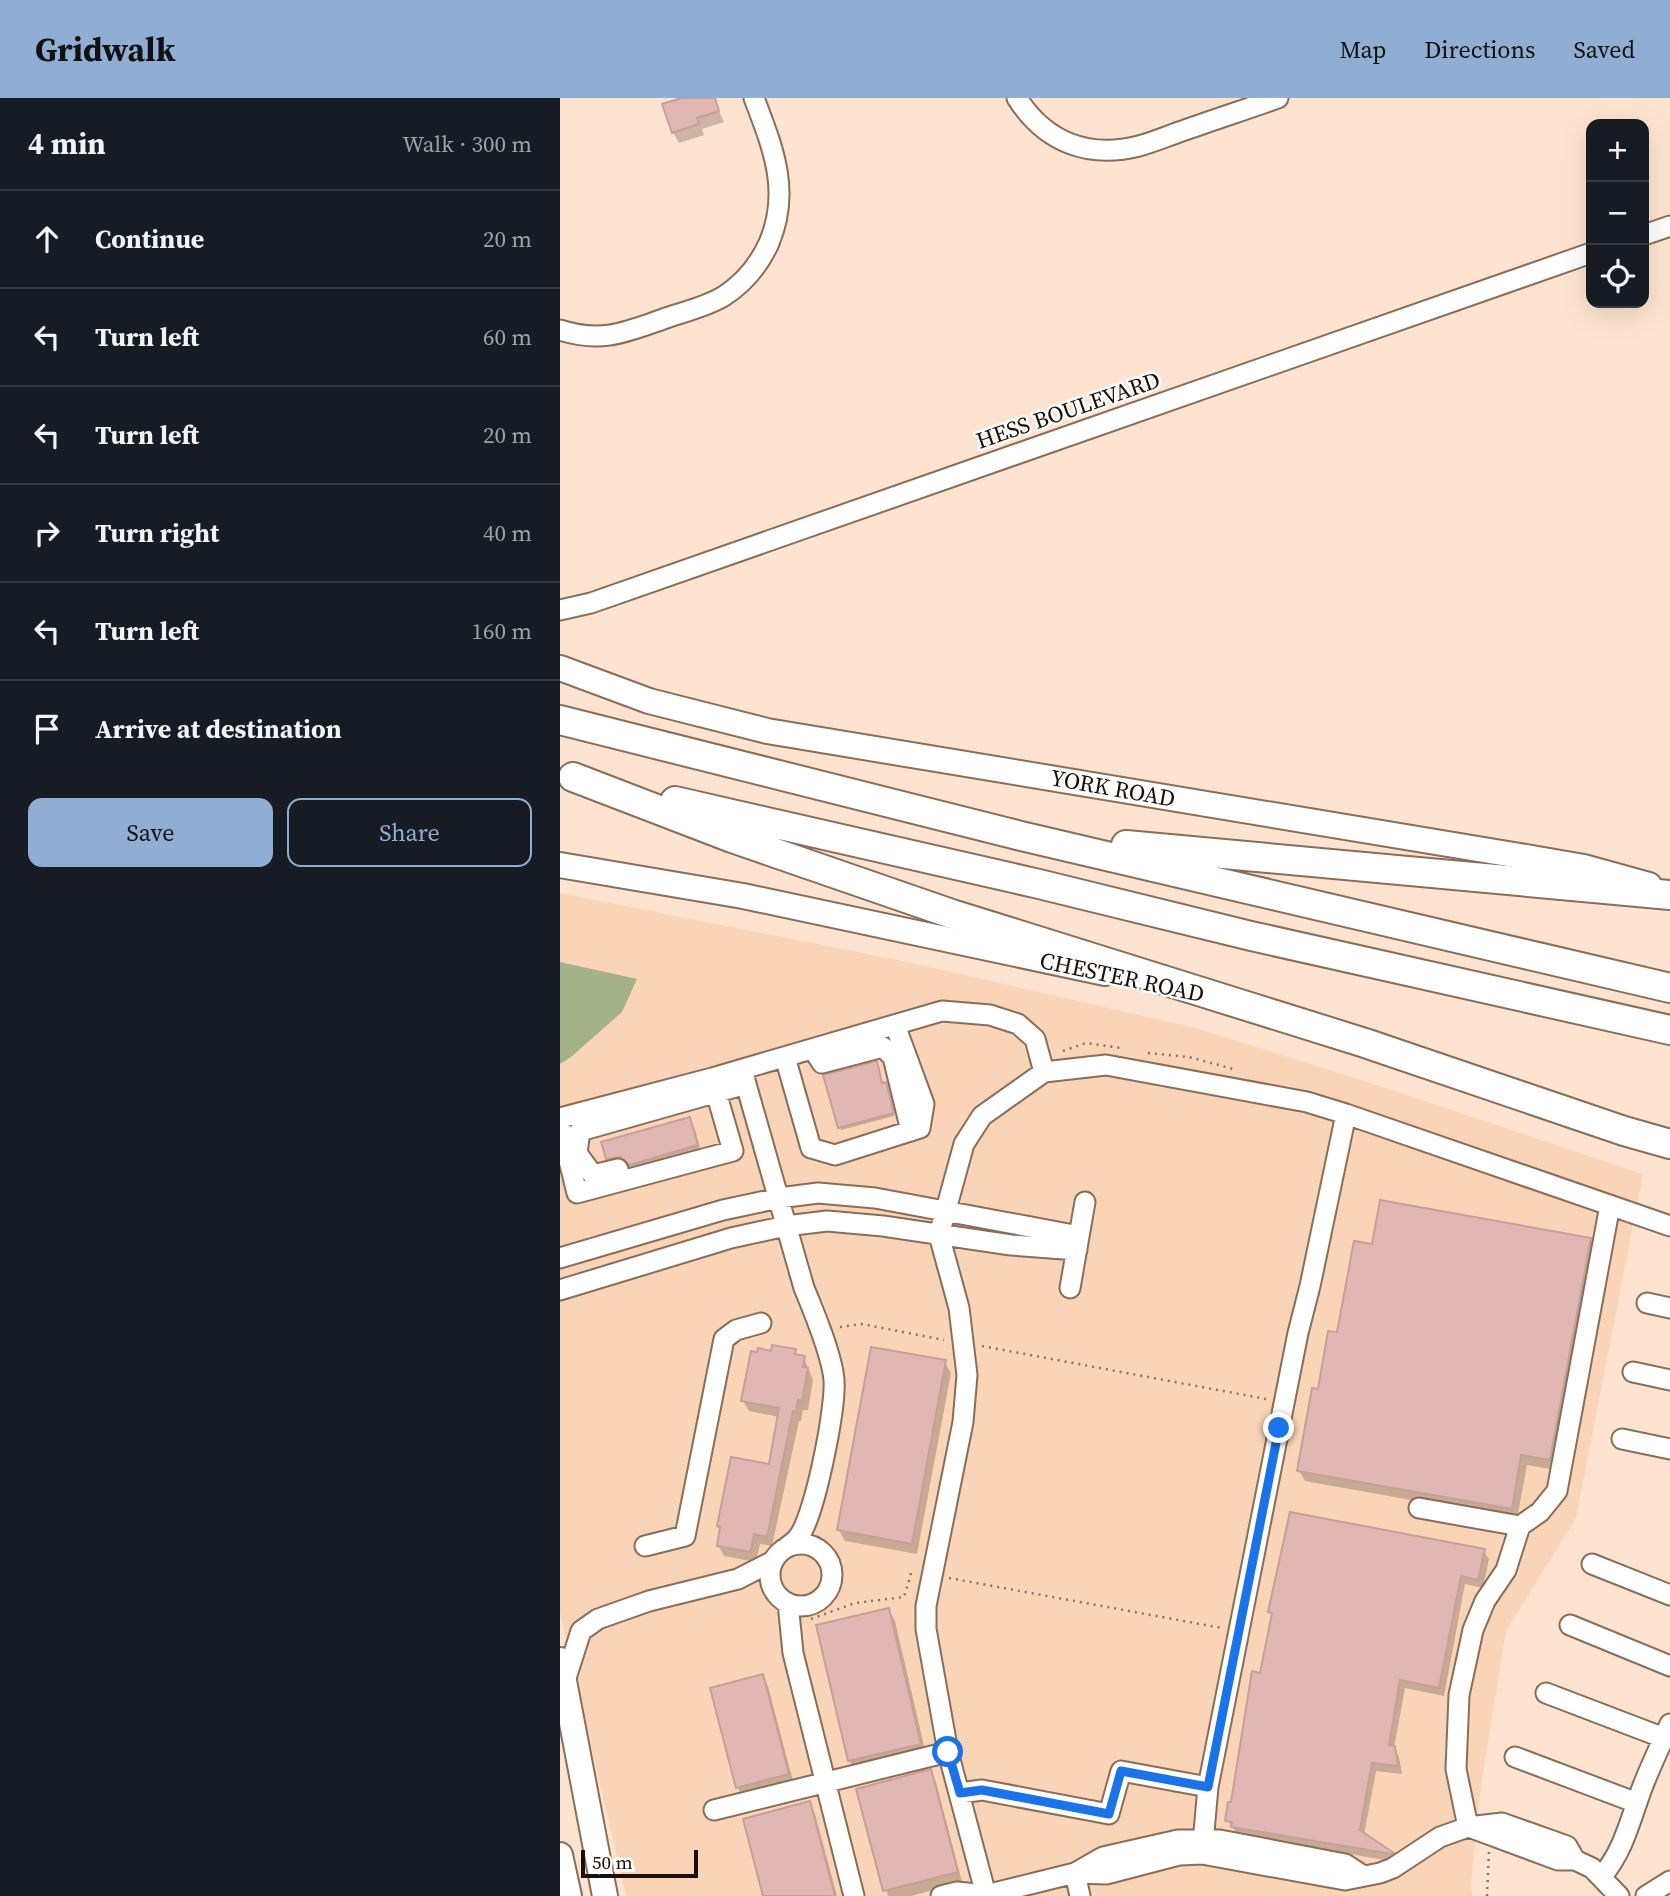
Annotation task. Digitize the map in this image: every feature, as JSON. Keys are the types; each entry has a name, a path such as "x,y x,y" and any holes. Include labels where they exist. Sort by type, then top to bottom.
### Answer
{"highway":[{"path":"560,720 1021,836 1670,988"},
{"path":"567,776 732,838 952,914 1230,1000"},
{"path":"567,776 1039,884 1251,936 1670,1030"},
{"path":"1021,836 1670,893"},
{"name":"CHESTER ROAD","path":"1230,1000 1670,1144"}],"main road":[{"name":"YORK ROAD","path":"560,668 649,701 767,731 1584,867 1670,893"},
{"name":"CHESTER ROAD","path":"560,864 743,896 1230,1000"},
{"path":"563,1671 605,1896"},
{"path":"560,1855 569,1896"}],"street":[{"path":"560,331 595,338 629,331 713,302 745,279 764,254 776,227 780,207 780,183 775,162 754,98"},
{"path":"1017,98 1045,131 1060,140 1084,148 1110,151 1139,146 1278,98"},
{"path":"1649,233 1670,226"},
{"name":"HESS BOULEVARD","path":"560,610 591,603 1586,255"},
{"path":"560,1118 744,1077 785,1057 942,1011 990,1015 1018,1024 1035,1039 1044,1072"},
{"path":"785,1057 811,1148 835,1155 920,1128 924,1104 895,1025"},
{"path":"813,1049 822,1063 883,1047 893,1057 911,1131"},
{"path":"985,1895 948,1752 926,1629 926,1606 962,1422 967,1375 959,1308 939,1235 964,1144 982,1116 1044,1072 1106,1065 1307,1102 1670,1226"},
{"path":"563,1671 581,1632 607,1614 738,1579 773,1562 800,1535 811,1510 833,1408 834,1378 818,1322 804,1288 744,1077"},
{"path":"714,1085 733,1151"},
{"path":"708,1157 678,1154 593,1175 577,1153 580,1131 714,1085"},
{"path":"1203,1846 1208,1787 1284,1403 1346,1114"},
{"path":"560,1124 577,1193 763,1143"},
{"path":"560,1258 723,1210 818,1193 875,1198 1078,1243"},
{"path":"1070,1288 1085,1202"},
{"path":"1468,1826 1456,1769 1459,1695 1473,1630 1485,1601 1506,1570 1520,1526 1540,1512 1556,1491 1610,1205"},
{"path":"560,1290 731,1238 786,1226 827,1221 883,1226 1011,1245 1078,1243"},
{"path":"1647,1303 1670,1308"},
{"path":"645,1546 685,1536 724,1339 736,1330 761,1323"},
{"path":"1633,1372 1670,1380"},
{"path":"1622,1439 1670,1449"},
{"path":"1419,1508 1520,1526"},
{"path":"810,1612 831,1584 830,1565 814,1542 811,1510"},
{"path":"787,1547 803,1544 819,1549"},
{"path":"773,1562 770,1572 774,1590 788,1603 802,1606 810,1612"},
{"path":"1592,1563 1670,1595"},
{"path":"738,1579 771,1582"},
{"path":"788,1603 793,1653 854,1896"},
{"path":"792,1635 801,1611 810,1612"},
{"path":"1570,1625 1670,1666"},
{"path":"1546,1693 1667,1731 1628,1831 1611,1866 1602,1876"},
{"path":"714,1810 948,1752"},
{"path":"1515,1756 1637,1803"},
{"path":"960,1793 982,1790 1109,1814 1121,1771 1208,1787"},
{"path":"941,1896 957,1892 985,1895 1075,1873 1103,1857 1154,1844 1203,1846 1345,1864 1362,1875 1380,1873 1393,1868 1440,1837 1468,1826 1502,1823 1567,1846 1575,1860 1602,1876 1619,1896"},
{"path":"1075,1873 1080,1896"},
{"path":"1646,1896 1670,1881"}],"path":[{"path":"840,1327 862,1324 954,1342"},
{"path":"982,1346 1284,1403"},
{"path":"810,1612 904,1597 912,1570"},
{"path":"947,1577 1239,1631"},
{"path":"1487,1896 1489,1847"}],"shaded area":[{"path":"560,893 903,961 1196,1028 1643,1174 1576,1518 1506,1631 1480,1793 1472,1896 626,1896 560,1613"},
{"path":"560,962 637,979 622,1012 560,1064"}],"building":[{"path":"681,98 715,98 719,111 697,118 699,124 672,133 662,104"},
{"path":"877,1061 894,1113 838,1128 823,1075"},
{"path":"690,1117 698,1145 629,1165 621,1157 606,1159 601,1142"},
{"path":"1380,1200 1591,1238 1550,1460 1521,1455 1512,1509 1297,1471 1312,1388 1318,1389 1328,1331 1337,1332 1354,1241 1372,1244"},
{"path":"772,1345 796,1349 795,1354 805,1356 803,1367 808,1368 802,1401 798,1400 796,1412 793,1411 767,1537 754,1534 751,1552 717,1546 720,1527 717,1526 731,1457 769,1464 779,1408 741,1401 751,1351 757,1352 758,1348 771,1351"},
{"path":"871,1347 946,1360 912,1544 837,1530"},
{"path":"1290,1512 1485,1549 1478,1580 1461,1576 1439,1688 1400,1680 1389,1745 1395,1746 1398,1766 1372,1763 1360,1830 1394,1853 1392,1854 1231,1827 1232,1822 1225,1821 1228,1802 1231,1802 1252,1671 1260,1673 1272,1613 1268,1612"},
{"path":"889,1608 921,1744 848,1761 816,1625"},
{"path":"763,1674 789,1774 736,1788 710,1688"},
{"path":"931,1769 958,1872 883,1891 856,1789"},
{"path":"810,1801 835,1896 763,1896 743,1819"}],"route":[{"path":"948,1752 960,1793 982,1790 1109,1814 1121,1771 1208,1787 1279,1428"}]}
